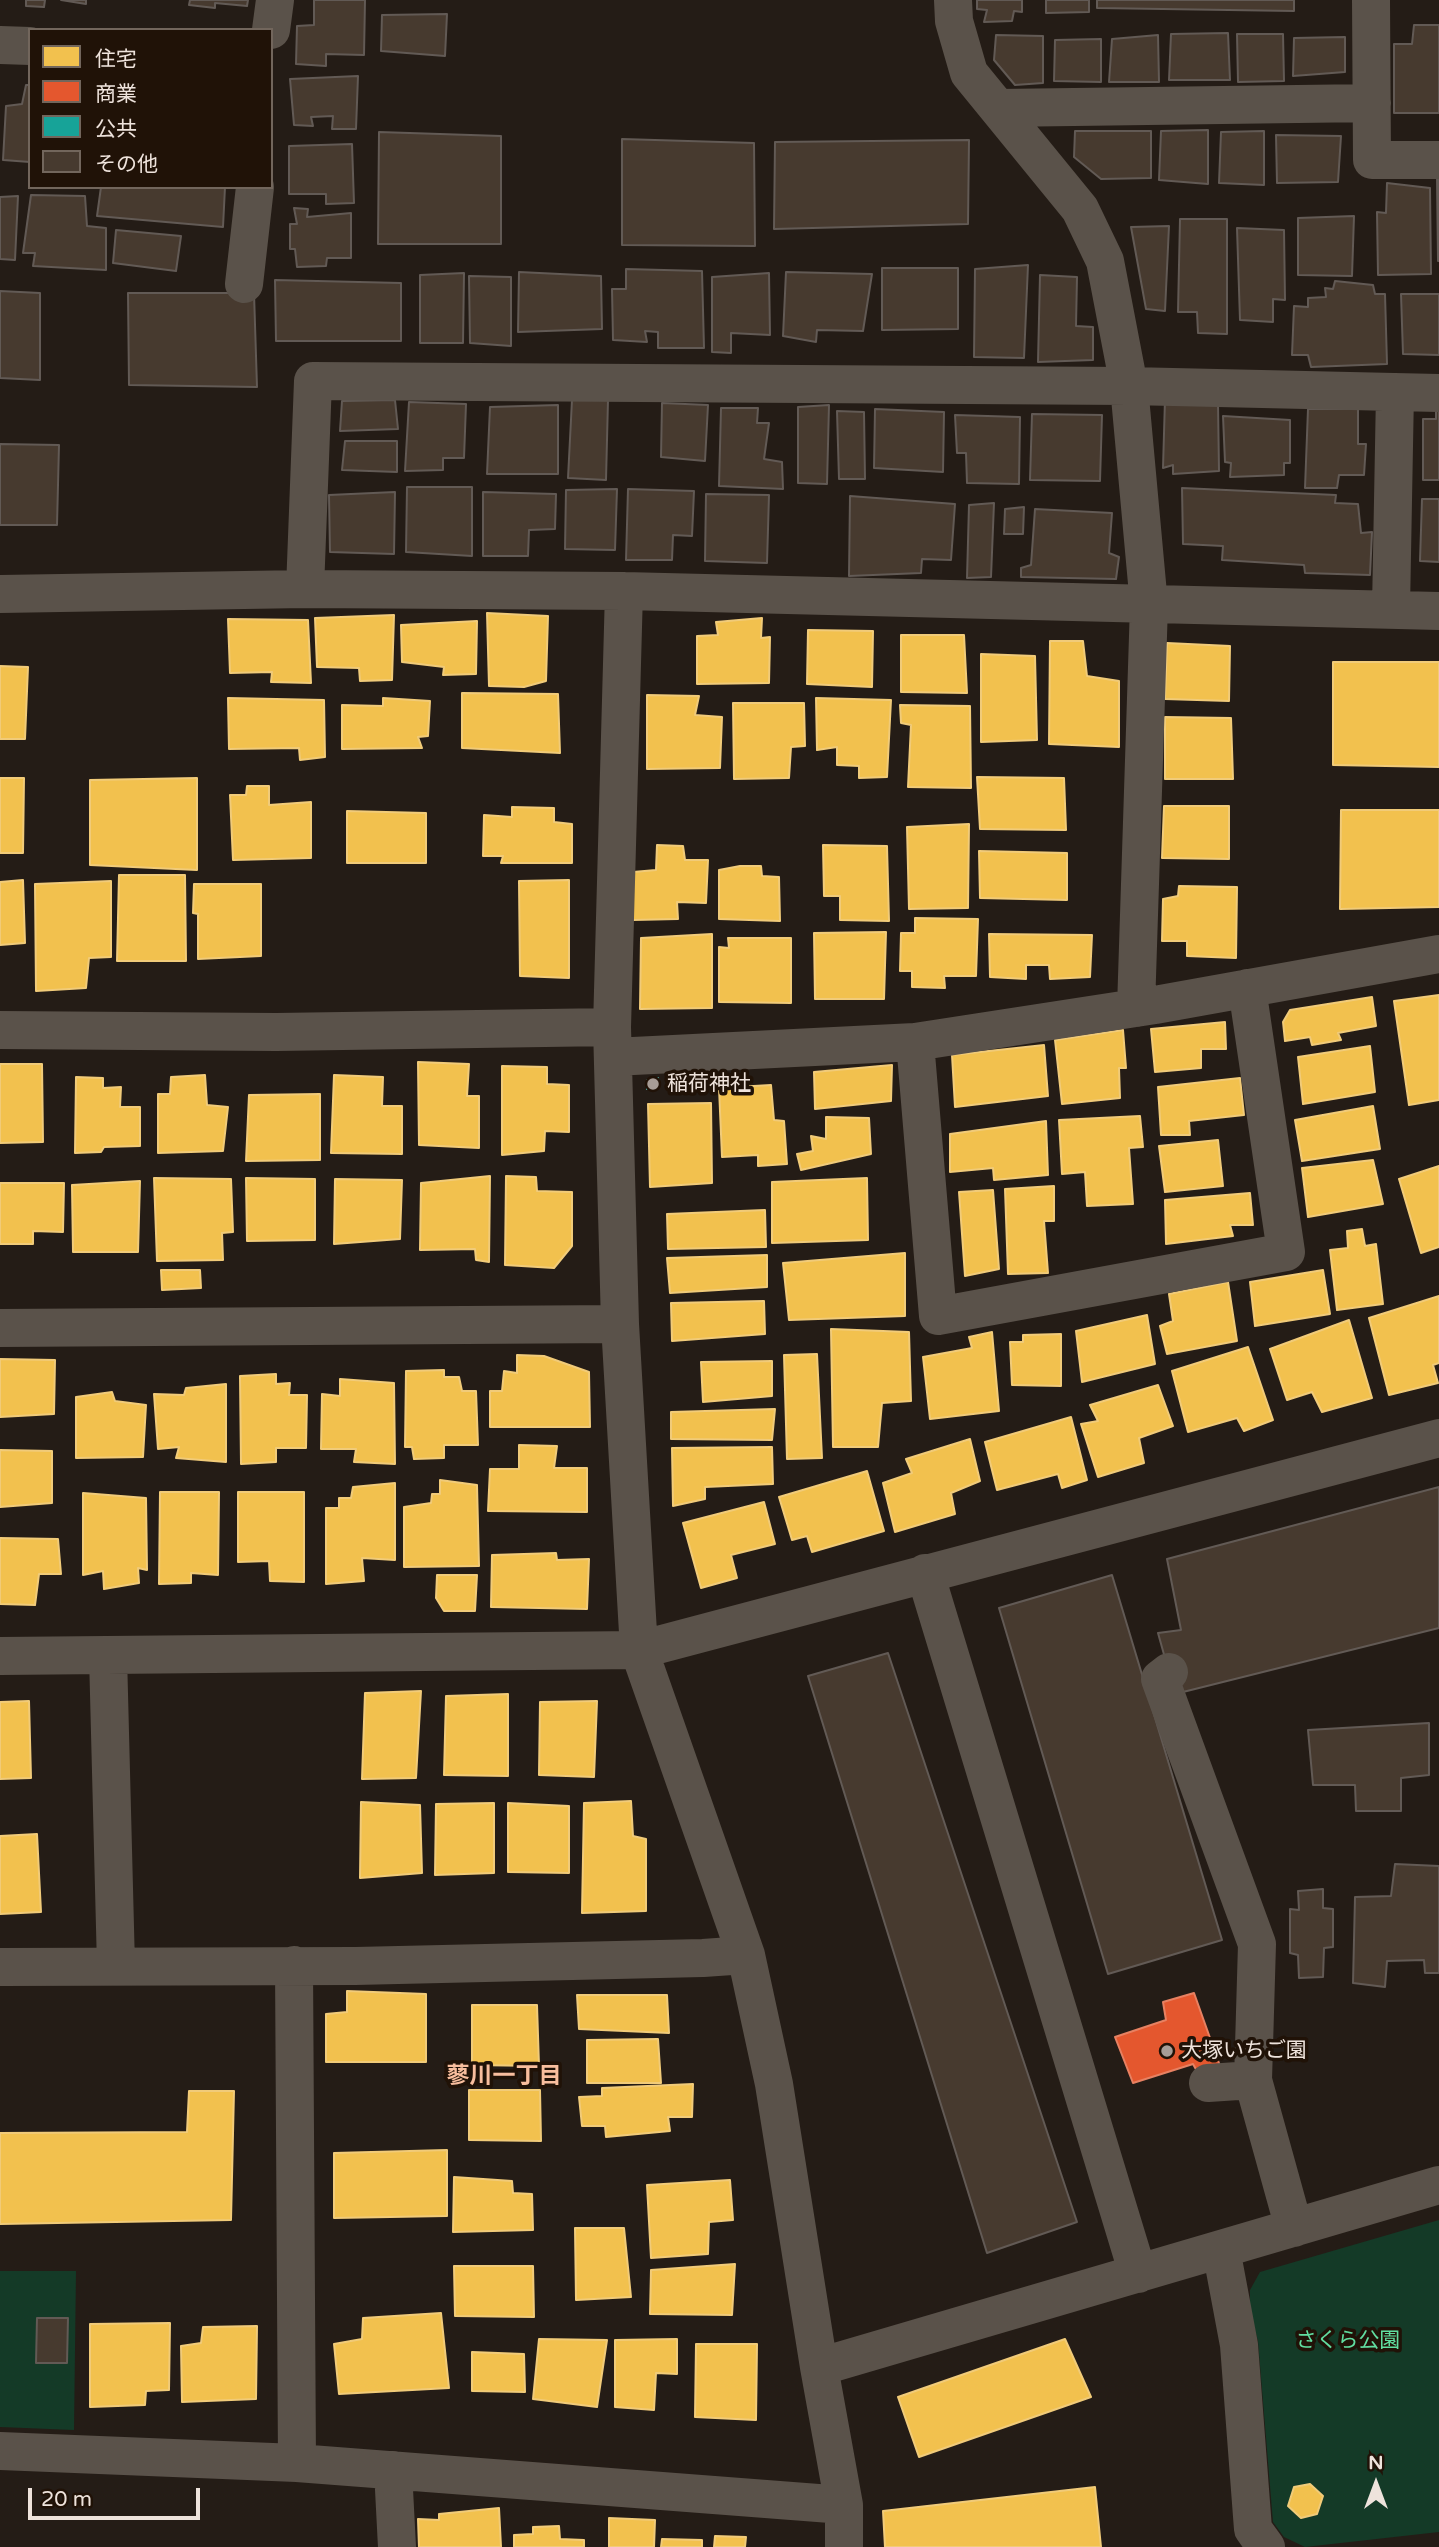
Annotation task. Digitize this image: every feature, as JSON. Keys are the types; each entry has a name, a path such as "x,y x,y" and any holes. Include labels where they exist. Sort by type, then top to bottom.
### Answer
{"street":[{"path":"271,28 275,0"},
{"path":"953,0 954,21 969,73 1080,209 1105,261 1129,386 1149,605 1136,1008"},
{"path":"1371,0 1372,160 1439,159"},
{"path":"0,45 28,46"},
{"path":"999,108 1372,103"},
{"path":"244,284 255,189"},
{"path":"305,589 313,381 1129,386 1439,393"},
{"path":"1391,609 1395,392"},
{"path":"0,594 305,589 624,591 1439,611"},
{"path":"624,591 613,1042 620,1324 639,1650 746,1955 774,2084 844,2505 844,2547"},
{"path":"0,1030 276,1032 613,1042 915,1042 1136,1008 1439,954"},
{"path":"915,1042 938,1316 1286,1252 1247,988"},
{"path":"0,1328 620,1324"},
{"path":"0,1656 639,1650 1439,1438"},
{"path":"925,1573 1138,2274"},
{"path":"108,1655 116,1966"},
{"path":"1169,1672 1160,1679 1257,1944 1253,2080 1294,2228"},
{"path":"0,1967 355,1966 689,1959 746,1955"},
{"path":"293,1965 297,2463"},
{"path":"1208,2082 1253,2080"},
{"path":"819,2367 1439,2185"},
{"path":"1221,2249 1239,2345 1253,2529 1266,2547"},
{"path":"0,2451 297,2463 844,2505"},
{"path":"393,2470 397,2547"}],"green space":[{"name":"さくら公園","path":"1439,2220 1439,2532 1305,2547 1284,2537 1273,2522 1258,2341 1250,2311 1250,2290 1260,2272"},
{"path":"0,2271 76,2271 74,2430 0,2427"}],"building: 住宅":[{"path":"487,613 548,616 546,681 524,687 489,686"},
{"path":"394,615 392,680 360,681 359,668 317,667 315,618"},
{"path":"762,618 761,638 770,637 769,683 697,684 697,636 718,635 716,622"},
{"path":"228,619 308,620 311,683 271,682 272,672 230,673"},
{"path":"477,621 476,674 443,675 444,667 402,662 401,625"},
{"path":"808,630 873,631 872,687 807,684"},
{"path":"901,635 964,635 967,693 901,692"},
{"path":"1050,641 1083,641 1087,676 1119,681 1119,747 1049,744"},
{"path":"1167,643 1230,646 1229,701 1165,699"},
{"path":"981,654 1035,656 1037,740 981,742"},
{"path":"1333,662 1439,662 1439,767 1333,765"},
{"path":"0,666 28,667 25,739 0,739"},
{"path":"462,693 558,694 560,753 462,748"},
{"path":"647,695 699,696 695,715 722,717 720,768 647,769"},
{"path":"228,698 324,700 325,757 300,760 299,748 229,749"},
{"path":"383,698 430,701 428,736 418,737 422,748 342,749 342,705 383,706"},
{"path":"816,698 891,700 887,777 859,778 859,766 837,765 837,747 817,750"},
{"path":"733,703 804,703 805,746 791,747 789,778 734,779"},
{"path":"900,705 970,706 971,788 908,787 911,725 901,723"},
{"path":"1165,717 1231,718 1233,779 1165,779"},
{"path":"977,777 1064,778 1066,830 980,829"},
{"path":"0,778 24,778 23,853 0,853"},
{"path":"197,778 197,870 90,865 90,780"},
{"path":"247,786 269,786 269,805 311,802 311,858 233,860 230,795 246,795"},
{"path":"1164,806 1229,806 1229,859 1162,858"},
{"path":"512,807 554,808 554,822 572,824 572,863 501,863 503,856 483,856 484,815 512,817"},
{"path":"1341,810 1439,810 1439,907 1340,909"},
{"path":"347,811 426,813 426,863 347,863"},
{"path":"969,824 968,908 909,909 907,827"},
{"path":"657,845 683,846 685,860 708,860 706,903 677,902 678,919 633,920 633,872 656,870"},
{"path":"823,845 887,846 889,921 840,920 840,896 824,896"},
{"path":"979,851 1067,853 1067,900 980,898"},
{"path":"761,866 762,876 779,877 780,921 719,919 719,870"},
{"path":"119,875 185,875 186,961 117,961"},
{"path":"23,880 25,943 0,945 0,882"},
{"path":"569,880 569,978 520,976 519,881"},
{"path":"111,881 111,957 89,958 86,988 36,991 35,884"},
{"path":"194,884 261,884 261,956 198,959 198,914 193,913"},
{"path":"1179,886 1237,887 1236,958 1187,956 1187,941 1162,941 1163,899 1178,896"},
{"path":"915,918 978,919 976,976 944,976 945,988 912,987 912,971 900,971 901,933 915,933"},
{"path":"886,932 884,999 815,999 814,933"},
{"path":"712,934 712,1008 640,1009 641,938"},
{"path":"989,934 1092,935 1090,977 1050,979 1049,965 1026,965 1026,979 990,977"},
{"path":"728,938 791,938 791,1003 719,1002 719,947 729,948"},
{"path":"1439,995 1439,1100 1409,1105 1394,1001"},
{"path":"1372,997 1376,1026 1338,1033 1341,1040 1312,1045 1310,1037 1285,1041 1283,1022 1290,1010"},
{"path":"1225,1022 1226,1049 1201,1049 1201,1068 1155,1072 1151,1029"},
{"path":"1123,1030 1126,1068 1119,1068 1120,1098 1062,1104 1055,1040"},
{"path":"1044,1045 1048,1096 955,1107 952,1055"},
{"path":"1370,1046 1375,1092 1303,1104 1298,1057"},
{"path":"418,1062 469,1064 467,1096 479,1096 479,1148 419,1145"},
{"path":"0,1064 42,1064 43,1142 0,1143"},
{"path":"892,1065 891,1101 815,1109 814,1072"},
{"path":"502,1066 547,1067 547,1084 569,1085 569,1132 545,1131 544,1151 502,1155"},
{"path":"205,1075 207,1105 228,1107 223,1151 158,1153 158,1094 170,1094 171,1077"},
{"path":"334,1075 383,1077 382,1106 402,1106 402,1154 331,1153"},
{"path":"76,1077 103,1078 103,1088 121,1087 120,1107 140,1107 140,1146 104,1147 101,1152 75,1153"},
{"path":"1240,1078 1244,1115 1189,1121 1190,1135 1161,1135 1158,1087"},
{"path":"771,1085 774,1120 784,1121 787,1164 758,1166 758,1155 722,1157 719,1088"},
{"path":"320,1094 320,1160 246,1161 249,1095"},
{"path":"711,1103 712,1183 650,1187 648,1104"},
{"path":"1373,1106 1380,1149 1302,1161 1295,1120"},
{"path":"1140,1116 1143,1147 1129,1148 1133,1204 1087,1206 1085,1172 1062,1174 1059,1120"},
{"path":"826,1117 869,1118 871,1154 801,1170 797,1154 813,1151 811,1136 826,1139"},
{"path":"1046,1121 1048,1175 994,1180 993,1168 950,1172 950,1134"},
{"path":"1218,1140 1223,1186 1165,1192 1159,1146"},
{"path":"1373,1160 1383,1204 1308,1217 1302,1168"},
{"path":"1439,1166 1439,1247 1421,1253 1399,1179"},
{"path":"490,1176 489,1262 476,1260 475,1249 420,1250 421,1183"},
{"path":"506,1176 536,1177 537,1191 572,1192 572,1246 554,1268 505,1265"},
{"path":"154,1178 231,1179 233,1232 222,1233 223,1260 157,1261"},
{"path":"246,1178 315,1179 315,1240 247,1241"},
{"path":"867,1178 868,1240 772,1243 772,1182"},
{"path":"335,1179 402,1180 400,1239 334,1244"},
{"path":"140,1181 138,1252 73,1252 72,1185"},
{"path":"0,1183 64,1183 63,1232 33,1231 33,1244 0,1244"},
{"path":"1054,1186 1054,1221 1044,1221 1048,1273 1008,1274 1005,1189"},
{"path":"993,1190 999,1269 965,1276 959,1192"},
{"path":"1250,1193 1253,1225 1230,1225 1233,1236 1166,1244 1165,1200"},
{"path":"765,1210 766,1247 668,1249 667,1214"},
{"path":"1362,1229 1365,1246 1376,1244 1383,1304 1337,1310 1330,1250 1348,1248 1347,1231"},
{"path":"905,1253 905,1316 789,1320 783,1263"},
{"path":"767,1255 767,1287 670,1293 667,1258"},
{"path":"161,1270 200,1270 201,1288 162,1290"},
{"path":"1323,1270 1330,1314 1255,1326 1250,1282"},
{"path":"1228,1282 1237,1341 1167,1354 1160,1326 1173,1321 1169,1294"},
{"path":"1439,1296 1439,1363 1433,1365 1438,1383 1389,1395 1369,1318"},
{"path":"764,1301 765,1334 672,1341 671,1303"},
{"path":"1147,1315 1155,1364 1082,1382 1076,1331"},
{"path":"1349,1320 1372,1398 1322,1412 1312,1392 1287,1400 1270,1349"},
{"path":"831,1329 909,1332 911,1401 882,1403 878,1447 833,1447"},
{"path":"992,1332 999,1411 930,1419 923,1357 972,1348 969,1337"},
{"path":"1061,1334 1061,1386 1012,1385 1010,1342 1023,1342 1023,1335"},
{"path":"1248,1347 1273,1420 1244,1431 1237,1418 1188,1432 1172,1371"},
{"path":"817,1354 822,1458 787,1459 784,1355"},
{"path":"517,1355 544,1356 589,1372 590,1427 490,1427 490,1391 502,1391 504,1371 517,1373"},
{"path":"0,1359 55,1360 54,1414 0,1417"},
{"path":"772,1361 772,1396 703,1402 701,1362"},
{"path":"444,1370 444,1377 459,1377 462,1391 476,1391 478,1445 444,1445 444,1458 414,1459 412,1447 405,1447 406,1371"},
{"path":"276,1374 276,1384 290,1383 289,1395 307,1395 306,1448 276,1448 276,1462 241,1464 240,1376"},
{"path":"340,1379 394,1383 395,1464 354,1462 356,1449 321,1449 322,1394 340,1396"},
{"path":"226,1384 226,1462 176,1458 179,1447 158,1449 154,1394 184,1395 186,1388"},
{"path":"1158,1385 1173,1426 1139,1438 1144,1463 1098,1477 1081,1424 1098,1421 1090,1405"},
{"path":"112,1392 115,1401 146,1405 143,1457 76,1458 76,1397"},
{"path":"775,1409 772,1440 671,1439 671,1412"},
{"path":"1071,1417 1087,1480 1062,1488 1058,1474 997,1490 985,1442"},
{"path":"970,1439 980,1481 951,1493 955,1514 895,1532 883,1483 912,1473 906,1459"},
{"path":"519,1445 557,1446 554,1468 587,1468 587,1512 488,1511 490,1469 519,1469"},
{"path":"772,1447 773,1484 705,1487 705,1499 673,1506 672,1448"},
{"path":"0,1450 52,1451 52,1503 0,1507"},
{"path":"867,1471 884,1531 812,1552 807,1536 792,1540 779,1497"},
{"path":"440,1480 477,1485 479,1566 404,1567 404,1507 431,1503 432,1494 440,1494"},
{"path":"395,1483 395,1560 362,1558 364,1581 326,1584 326,1508 339,1508 339,1498 351,1498 353,1487"},
{"path":"160,1492 219,1492 218,1575 191,1573 191,1583 159,1584"},
{"path":"238,1492 304,1492 304,1582 270,1581 269,1561 238,1562"},
{"path":"83,1493 146,1498 147,1570 138,1568 139,1583 104,1589 103,1571 83,1575"},
{"path":"764,1502 775,1544 731,1555 737,1578 701,1588 683,1523"},
{"path":"0,1538 58,1539 61,1574 39,1574 35,1605 0,1604"},
{"path":"556,1553 557,1560 589,1559 587,1609 491,1607 492,1555"},
{"path":"437,1575 477,1575 475,1611 444,1611 436,1598"},
{"path":"421,1691 416,1778 362,1779 365,1693"},
{"path":"508,1694 508,1776 444,1775 446,1696"},
{"path":"29,1701 31,1778 0,1779 0,1702"},
{"path":"597,1701 594,1777 539,1775 540,1702"},
{"path":"631,1801 633,1836 646,1839 646,1911 582,1913 584,1803"},
{"path":"361,1802 420,1805 422,1873 360,1878"},
{"path":"494,1803 494,1873 435,1875 436,1804"},
{"path":"508,1803 569,1806 569,1873 508,1872"},
{"path":"37,1834 41,1912 0,1914 0,1836"},
{"path":"347,1991 426,1994 426,2062 326,2062 326,2014 347,2012"},
{"path":"577,1995 667,1995 669,2033 579,2029"},
{"path":"472,2005 537,2005 539,2066 472,2065"},
{"path":"658,2039 661,2083 587,2083 587,2040"},
{"path":"693,2084 692,2117 668,2117 670,2131 606,2137 605,2126 582,2126 579,2097 602,2096 602,2088"},
{"path":"469,2090 540,2090 541,2141 469,2140"},
{"path":"189,2091 234,2091 231,2220 0,2224 0,2133 187,2132"},
{"path":"447,2150 447,2216 334,2218 334,2153"},
{"path":"454,2177 512,2181 513,2193 532,2194 533,2230 453,2232"},
{"path":"730,2180 733,2220 709,2222 708,2254 651,2258 647,2185"},
{"path":"575,2228 624,2228 631,2297 576,2300"},
{"path":"735,2264 732,2315 650,2314 651,2270"},
{"path":"454,2266 533,2266 534,2317 455,2316"},
{"path":"441,2313 449,2388 339,2394 334,2344 362,2339 363,2318"},
{"path":"170,2323 169,2390 146,2391 145,2405 90,2407 90,2324"},
{"path":"257,2326 256,2399 182,2402 181,2346 201,2343 203,2327"},
{"path":"539,2339 607,2340 597,2407 533,2399"},
{"path":"677,2339 677,2374 656,2373 654,2410 615,2407 615,2340"},
{"path":"1065,2339 1091,2397 919,2457 898,2397"},
{"path":"696,2344 757,2344 756,2420 695,2417"},
{"path":"472,2352 524,2354 525,2392 472,2391"},
{"path":"1310,2484 1323,2496 1317,2514 1301,2518 1288,2506 1294,2487"},
{"path":"1095,2487 1101,2547 885,2547 883,2511"},
{"path":"499,2508 501,2547 419,2547 418,2519 439,2520 439,2514"},
{"path":"609,2518 655,2520 654,2547 609,2547"},
{"path":"559,2526 560,2539 584,2540 584,2547 514,2547 514,2535 533,2534 533,2527"},
{"path":"715,2536 746,2537 745,2547 714,2547"},
{"path":"662,2539 702,2540 702,2547 661,2547"}],"building: 商業":[{"name":"大塚いちご園","path":"1194,1993 1220,2066 1198,2073 1193,2064 1133,2083 1115,2037 1166,2020 1163,2002"}],"building: 公共":[{"name":"稲荷神社","path":"658,1078 659,1087 647,1089 647,1080"}],"building: その他":[{"path":"26,0 45,0 44,7 26,6"},
{"path":"61,0 86,0 86,4"},
{"path":"190,0 248,0 247,6 215,3 215,8 189,5"},
{"path":"314,0 365,0 364,55 326,54 326,66 296,64 297,26 314,25"},
{"path":"977,0 1022,0 1022,12 1014,11 1012,21 984,22 987,10 977,9"},
{"path":"1046,0 1089,0 1089,12 1046,13"},
{"path":"1097,0 1294,0 1294,11 1097,8"},
{"path":"447,14 445,56 381,51 382,15"},
{"path":"1414,25 1439,25 1439,113 1394,113 1394,44 1412,44"},
{"path":"1228,33 1230,80 1169,80 1171,34"},
{"path":"1237,34 1283,34 1284,81 1238,82"},
{"path":"996,35 1043,36 1043,83 1015,85 994,60"},
{"path":"1158,35 1159,82 1109,82 1112,39"},
{"path":"1345,37 1345,72 1293,76 1294,38"},
{"path":"1101,39 1101,82 1054,81 1055,40"},
{"path":"358,76 356,129 332,129 333,116 311,117 313,126 294,125 290,79"},
{"path":"28,85 28,162 3,160 6,106 22,104"},
{"path":"1208,130 1208,184 1159,180 1161,131"},
{"path":"1075,131 1151,131 1151,178 1101,179 1074,157"},
{"path":"1264,131 1264,185 1219,183 1221,132"},
{"path":"379,132 501,136 501,244 378,244"},
{"path":"1276,135 1341,136 1338,182 1277,183"},
{"path":"622,139 754,143 755,246 622,245"},
{"path":"969,140 968,224 774,229 775,142"},
{"path":"352,144 354,203 326,204 326,194 289,194 289,146"},
{"path":"1439,177 1439,261 1438,261"},
{"path":"1387,183 1430,188 1431,274 1378,275 1377,212 1386,213"},
{"path":"101,189 225,189 223,227 97,216"},
{"path":"31,195 85,196 87,226 106,228 106,270 33,266 35,253 23,253"},
{"path":"18,196 15,260 0,259 0,197"},
{"path":"294,208 308,209 307,217 351,213 351,258 327,258 326,266 297,267 295,249 290,249 290,224 297,224"},
{"path":"1354,216 1352,276 1298,275 1298,218"},
{"path":"1180,219 1227,219 1227,334 1198,333 1197,312 1178,312"},
{"path":"1169,226 1165,311 1146,309 1131,227"},
{"path":"1237,228 1284,230 1285,300 1273,299 1273,322 1240,320"},
{"path":"116,230 181,236 176,271 113,263"},
{"path":"1028,265 1024,358 974,357 975,269"},
{"path":"882,268 958,268 958,329 882,330"},
{"path":"626,269 702,271 704,348 658,348 658,332 645,331 647,342 613,340 612,289 626,289"},
{"path":"519,272 601,276 602,329 518,332"},
{"path":"786,272 872,274 863,331 817,330 816,342 783,336"},
{"path":"464,273 463,343 420,343 420,275"},
{"path":"769,273 770,335 731,333 731,353 712,352 712,277"},
{"path":"1040,275 1077,277 1076,326 1093,327 1093,360 1038,362"},
{"path":"469,276 511,277 511,346 470,343"},
{"path":"275,280 401,283 401,341 276,341"},
{"path":"1335,281 1373,285 1375,294 1385,294 1387,364 1311,367 1308,355 1292,355 1294,306 1308,307 1308,298 1326,297 1325,288 1333,289"},
{"path":"0,291 40,293 40,380 0,378"},
{"path":"128,293 254,293 257,387 129,385"},
{"path":"1401,294 1439,294 1439,355 1403,354"},
{"path":"1165,399 1218,403 1219,471 1173,474 1173,465 1163,468"},
{"path":"395,400 398,429 340,431 342,401"},
{"path":"572,400 608,400 606,480 568,478"},
{"path":"409,402 466,404 464,458 443,458 443,470 405,471"},
{"path":"662,403 708,405 705,461 661,457"},
{"path":"558,405 558,474 487,474 490,407"},
{"path":"829,405 827,484 798,483 798,407"},
{"path":"1436,407 1439,407 1439,480 1423,480 1423,419 1436,419"},
{"path":"721,408 758,408 757,423 769,423 764,459 782,462 783,489 719,486"},
{"path":"875,409 944,412 943,472 874,468"},
{"path":"1308,409 1358,409 1358,444 1366,444 1364,475 1339,475 1337,488 1305,488"},
{"path":"837,411 864,412 865,479 839,479"},
{"path":"1032,414 1102,415 1100,481 1030,480"},
{"path":"955,415 1020,417 1019,484 967,483 966,453 957,453"},
{"path":"1223,416 1290,420 1290,463 1284,463 1284,475 1230,477 1231,463 1225,462"},
{"path":"345,441 397,441 397,472 342,470"},
{"path":"0,444 59,445 57,525 0,525"},
{"path":"407,487 472,487 472,556 406,552"},
{"path":"1182,488 1336,495 1335,503 1358,504 1361,533 1372,532 1370,575 1305,573 1304,565 1222,560 1223,546 1183,544"},
{"path":"617,489 615,550 565,549 566,490"},
{"path":"628,489 694,491 692,536 673,535 672,560 626,560"},
{"path":"395,492 394,554 330,552 329,495"},
{"path":"483,492 556,494 555,529 529,530 528,556 483,556"},
{"path":"706,494 769,495 767,563 705,561"},
{"path":"850,496 955,504 951,560 922,559 921,573 849,576"},
{"path":"1422,499 1439,499 1439,562 1420,561"},
{"path":"994,503 991,577 967,578 969,505"},
{"path":"1024,507 1023,534 1004,534 1005,509"},
{"path":"1035,509 1112,513 1109,553 1119,557 1116,579 1021,577 1021,568 1031,565"},
{"path":"1439,1487 1439,1628 1175,1694 1158,1633 1181,1630 1167,1559"},
{"path":"1112,1575 1222,1940 1108,1974 999,1608"},
{"path":"888,1653 1077,2222 987,2253 808,1676"},
{"path":"1429,1723 1429,1775 1401,1778 1401,1811 1356,1811 1355,1785 1313,1785 1308,1730"},
{"path":"1395,1864 1439,1866 1439,1973 1425,1973 1424,1960 1387,1961 1385,1987 1353,1983 1355,1897 1391,1896"},
{"path":"1323,1889 1323,1908 1333,1909 1333,1947 1324,1948 1323,1977 1299,1978 1298,1955 1290,1953 1290,1909 1299,1910 1298,1891"},
{"path":"37,2318 68,2318 67,2363 36,2363"}],"place":[{"name":"稲荷神社","path":"653,1084"},
{"name":"大塚いちご園","path":"1167,2051"}],"district":[{"name":"蓼川一丁目","path":"504,2077"}]}
